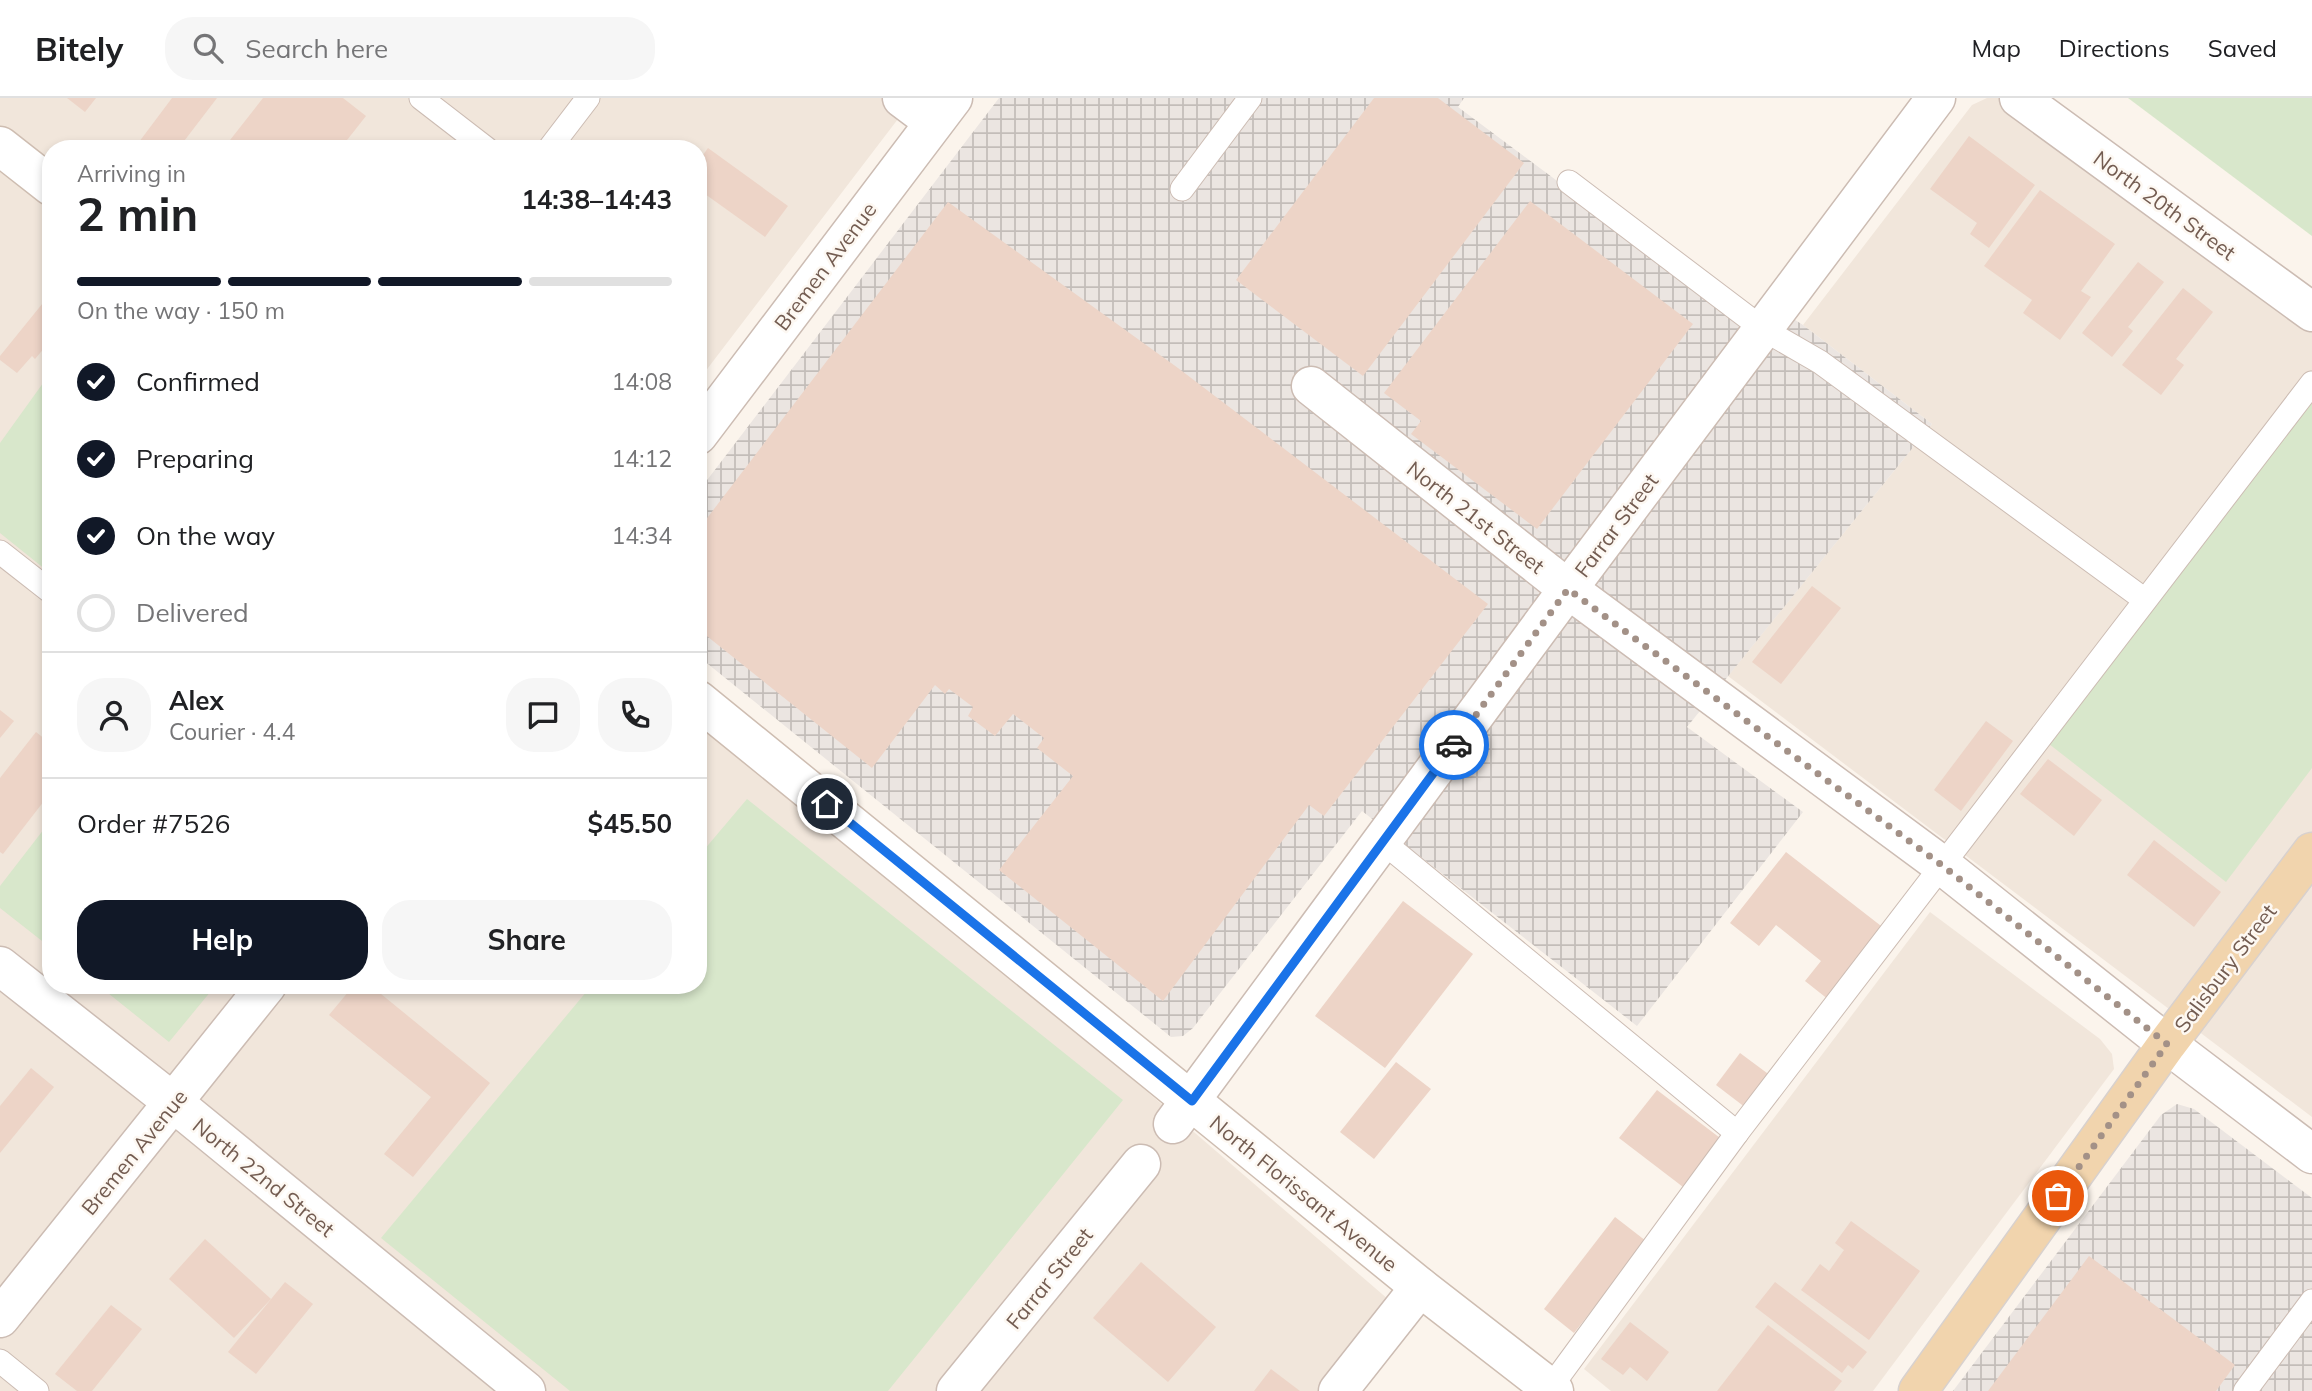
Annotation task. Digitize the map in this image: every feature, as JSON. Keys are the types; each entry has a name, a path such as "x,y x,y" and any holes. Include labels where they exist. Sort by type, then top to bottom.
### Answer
{"main road":[{"name":"Salisbury Street","path":"1918,1391 2167,1044 2312,852"}],"street":[{"path":"902,98 944,110"},
{"name":"Farrar Street","path":"1183,1113 1568,589 1936,98"},
{"name":"North 20th Street","path":"2019,98 2312,312"},
{"name":"Bremen Avenue","path":"707,423 944,110"},
{"path":"0,146 42,179"},
{"name":"North 21st Street","path":"1311,386 1568,589 1943,866 2167,1044 2312,1154"},
{"name":"North Florissant Avenue","path":"707,708 1183,1113 1420,1287 1552,1390"},
{"name":"North 22nd Street","path":"0,966 174,1103 526,1391"},
{"name":"Bremen Avenue","path":"0,1318 260,994"},
{"name":"Farrar Street","path":"956,1391 1141,1164"},
{"path":"1338,1391 1420,1287"}],"lane":[{"path":"422,98 476,140"},
{"path":"556,140 588,98"},
{"path":"1182,189 1250,98"},
{"path":"1569,182 1763,329 1820,362 2145,600"},
{"path":"1552,1390 1737,1133 2312,383"},
{"path":"0,552 42,585"},
{"path":"1383,842 1737,1133"},
{"path":"2245,1391 2312,1301"},
{"path":"0,1360 37,1391"}],"shaded area":[{"path":"0,98 914,98 707,369 707,140 42,140 42,994 707,994 707,713 1389,1300 1321,1391 0,1391"},
{"path":"999,98 1464,98 1458,107 1736,314 1778,309 1803,325 1932,424 1687,727 1803,812 1637,1026 1362,811 1193,1028 1183,1036 1171,1037 707,663 707,480"},
{"path":"1987,98 2019,98 2312,312 2312,1117 1728,676 1932,424 1803,325 1972,105"},
{"path":"1930,912 2100,1039 2112,1054 2114,1069 1873,1391 1611,1391 1584,1369"},
{"path":"2177,1104 2194,1109 2312,1198 2312,1391 1953,1391 2161,1115"}],"green space":[{"path":"2128,98 2312,98 2312,236"},
{"path":"42,385 42,567 0,533 0,443"},
{"path":"2312,401 2312,768 2226,882 2049,744"},
{"path":"747,799 1123,1100 888,1391 570,1391 381,1238 584,994 707,994 707,846"},
{"path":"42,832 42,941 0,908 0,886"},
{"path":"109,994 209,994 169,1042"}],"building":[{"path":"67,98 96,98 85,112"},
{"path":"172,98 217,98 185,140 140,140"},
{"path":"263,98 343,98 366,116 347,140 230,140"},
{"path":"1374,98 1438,98 1524,163 1363,376 1236,280"},
{"path":"1969,136 2035,185 1989,248 1970,234 1977,223 1930,189"},
{"path":"707,149 788,206 765,237 707,195"},
{"path":"2040,190 2115,244 2081,291 2091,297 2060,340 2023,313 2032,300 1984,266"},
{"path":"1530,201 1693,324 1537,529 1411,434 1421,421 1384,393"},
{"path":"948,202 1178,368 1488,604 1324,816 1309,805 1163,1001 999,870 1073,776 1037,748 1044,738 1013,714 995,736 968,716 973,707 949,689 945,694 935,685 872,768 707,636 707,518"},
{"path":"2138,262 2164,282 2128,327 2133,331 2112,357 2082,333"},
{"path":"2183,288 2213,312 2176,359 2184,365 2161,395 2122,365"},
{"path":"42,304 42,351 35,359 32,356 17,373 0,360 0,356"},
{"path":"1812,586 1841,608 1781,684 1752,662"},
{"path":"0,710 14,721 0,738"},
{"path":"1986,721 2013,741 1961,811 1934,790"},
{"path":"36,732 42,737 42,804 3,854 0,852 0,778"},
{"path":"2048,759 2102,800 2074,836 2020,794"},
{"path":"2154,840 2221,892 2194,927 2127,875"},
{"path":"1786,852 1885,929 1829,1000 1805,981 1821,961 1776,925 1759,946 1730,923"},
{"path":"1403,901 1473,954 1385,1068 1315,1016"},
{"path":"346,994 381,994 490,1083 413,1177 384,1154 431,1097 329,1015"},
{"path":"1740,1053 1775,1079 1750,1111 1716,1085"},
{"path":"1396,1062 1431,1089 1374,1159 1340,1132"},
{"path":"31,1068 54,1087 0,1153 0,1106"},
{"path":"1657,1090 1724,1141 1687,1190 1619,1138"},
{"path":"1615,1217 1646,1241 1574,1333 1544,1309"},
{"path":"1851,1221 1920,1271 1869,1340 1801,1290 1820,1264 1829,1271 1844,1250 1835,1243"},
{"path":"205,1239 271,1299 234,1338 169,1279"},
{"path":"2089,1256 2235,1365 2216,1391 1988,1391"},
{"path":"1141,1262 1216,1327 1168,1382 1093,1318"},
{"path":"285,1282 313,1304 256,1374 228,1352"},
{"path":"1775,1282 1867,1352 1853,1369 1848,1365 1842,1373 1755,1307"},
{"path":"111,1305 142,1329 92,1391 77,1391 55,1374"},
{"path":"1630,1322 1669,1352 1647,1381 1630,1367 1623,1375 1601,1359"},
{"path":"1768,1325 1842,1381 1834,1391 1717,1391"},
{"path":"1271,1369 1300,1391 1254,1391"}],"way so far":[{"path":"1454,745 1568,589 1943,866 2167,1044 2058,1196"}],"route":[{"path":"827,804 1192,1101 1454,745"}]}
